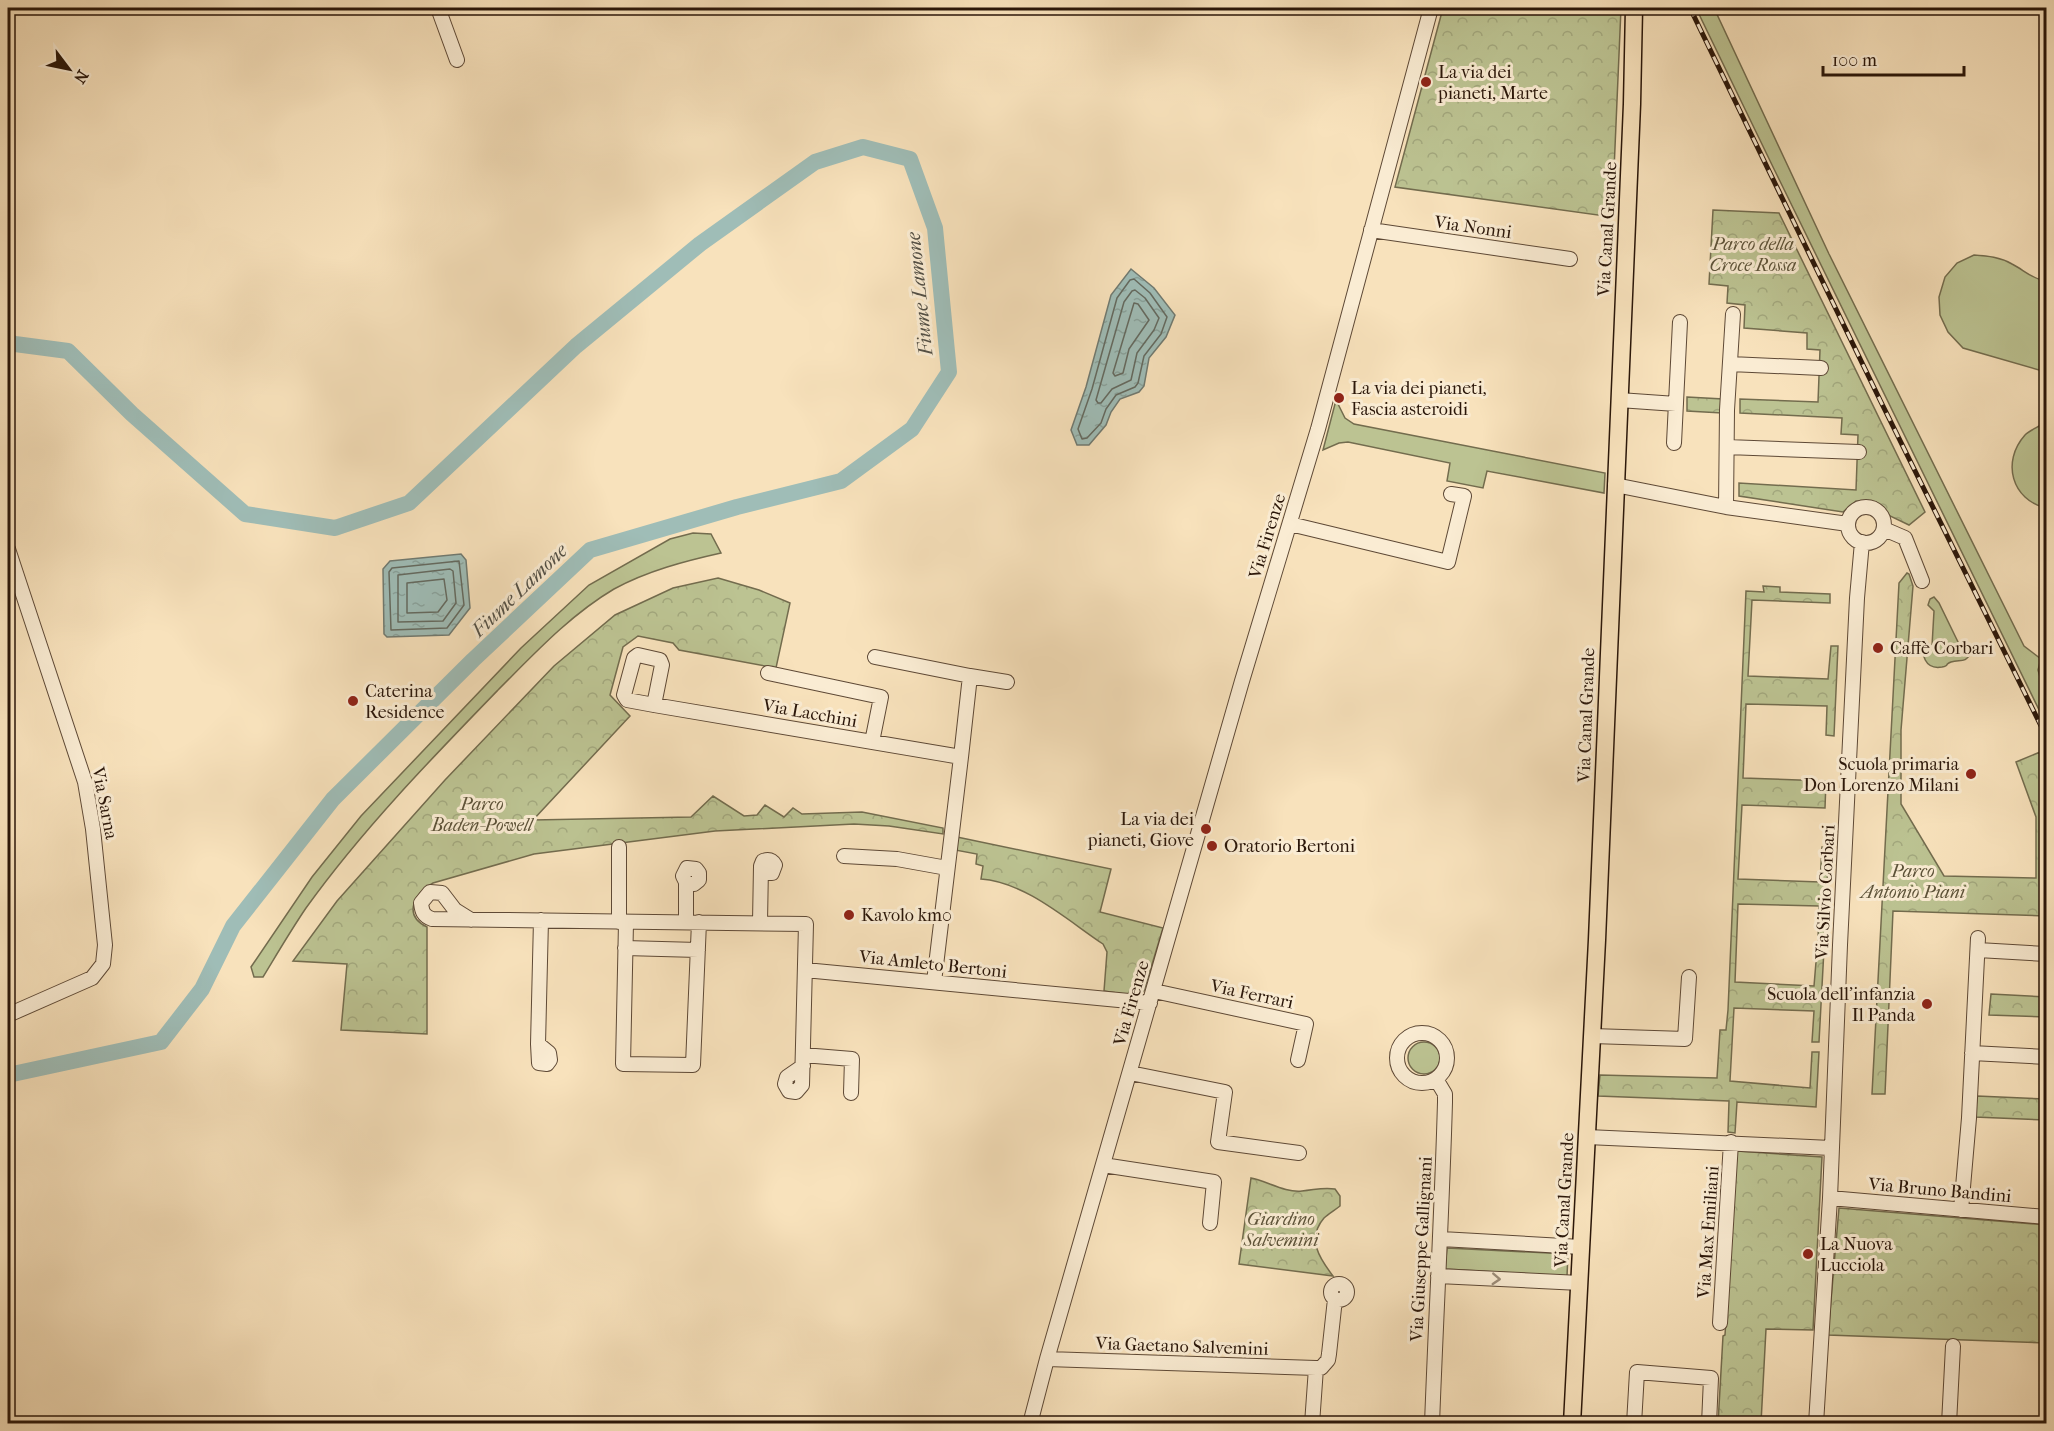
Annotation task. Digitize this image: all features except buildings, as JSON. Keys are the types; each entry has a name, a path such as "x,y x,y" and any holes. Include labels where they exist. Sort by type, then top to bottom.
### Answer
{"main road":[{"name":"Via Canal Grande","path":"1572,1424 1592,1036 1631,127 1634,8"}],"street":[{"path":"438,8 457,60"},
{"name":"Via Firenze","path":"1030,1424 1235,704 1318,429 1431,8"},
{"name":"Via Nonni","path":"1371,230 1570,259"},
{"path":"1726,507 1733,314"},
{"path":"1674,443 1680,322"},
{"path":"1730,364 1821,368"},
{"path":"1618,400 1676,404"},
{"path":"1727,447 1859,452"},
{"path":"1615,485 1726,507 1848,524"},
{"path":"1290,524 1448,562 1464,496"},
{"path":"1866,506 1881,513 1884,529 1878,538 1868,543 1862,542 1850,533 1848,524 1856,510 1866,506"},
{"path":"1884,529 1905,538 1922,581"},
{"name":"Via Silvio Corbari","path":"1816,1424 1830,1198 1857,598 1862,542"},
{"name":"Via Sarna","path":"8,549 85,782 93,828 105,945 103,964 93,978 8,1015"},
{"path":"875,657 1007,682"},
{"path":"768,674 881,696 872,742"},
{"path":"934,982 970,676"},
{"name":"Via Lacchini","path":"654,705 961,757"},
{"path":"619,847 625,948 623,1064 693,1065 698,950 686,882"},
{"path":"844,856 897,859 948,868"},
{"path":"760,922 762,870"},
{"path":"471,920 455,910 442,893 430,892 421,903 426,917 448,920 806,924 803,1060 852,1059 851,1093"},
{"path":"538,1044 541,920"},
{"path":"1961,1210 1978,944 2046,954"},
{"path":"625,948 698,950"},
{"name":"Via Amleto Bertoni","path":"805,970 934,982 1152,997"},
{"path":"1592,1036 1685,1039 1689,977"},
{"name":"Via Ferrari","path":"1152,997 1306,1024 1298,1060"},
{"path":"1972,1053 2046,1057"},
{"name":"Via Firenze","path":"1130,1073 1225,1092 1218,1142 1299,1153"},
{"name":"Via Giuseppe Gallignani","path":"1432,1424 1445,1102 1444,1094 1436,1079"},
{"name":"Via Max Emiliani","path":"1587,1137 1832,1148"},
{"name":"Via Max Emiliani","path":"1720,1323 1731,1142"},
{"path":"1103,1165 1215,1182 1210,1223"},
{"name":"Via Bruno Bandini","path":"1830,1198 2046,1217"},
{"path":"1441,1239 1581,1247"},
{"path":"1437,1276 1580,1283"},
{"path":"1312,1424 1316,1368 1321,1368 1328,1360 1335,1299"},
{"path":"1949,1424 1953,1346"},
{"name":"Via Gaetano Salvemini","path":"1047,1359 1316,1368"},
{"path":"1634,1424 1637,1372 1711,1378 1709,1424"}],"green space":[{"path":"1443,8 1503,10 1504,8 1621,8 1612,217 1395,187"},
{"path":"1696,8 1714,8 1829,254 2024,646 2041,659 2038,670 2046,697 2046,724 1774,169"},
{"name":"Parco della Croce Rossa","path":"1713,210 1779,213 1925,512 1909,525 1890,516 1876,502 1856,501 1843,512 1739,496 1739,483 1856,490 1858,435 1841,434 1842,418 1740,413 1740,399 1818,402 1820,350 1807,349 1807,333 1744,328 1745,305 1727,303 1728,286 1709,284"},
{"path":"1974,255 2003,260 2046,281 2046,372 1963,348 1948,332 1940,315 1939,297 1945,277 1957,263"},
{"path":"1687,397 1723,399 1722,413 1687,411"},
{"path":"1336,400 1345,418 1354,424 1605,473 1604,493 1487,471 1483,488 1447,481 1450,463 1348,442 1323,450"},
{"path":"2041,425 2046,425 2046,508 2034,504 2018,489 2012,468 2013,457 2018,446 2027,434"},
{"path":"693,533 711,534 721,553 666,567 614,589 582,611 553,636 448,742 374,823 306,908 263,977 254,977 251,967 312,877 361,816 521,648 589,585 670,539"},
{"name":"Parco Antonio Piani","path":"1907,573 1913,586 1901,730 1901,804 1944,876 2036,878 2036,817 2016,762 2040,752 2046,766 2046,916 1893,911 1885,1094 1872,1094 1899,583"},
{"name":"Parco Baden-Powell","path":"718,578 759,590 790,603 776,668 679,650 673,643 638,636 623,647 610,695 630,716 533,820 691,817 713,796 744,816 757,815 765,805 784,817 793,808 802,814 862,812 943,828 943,834 889,826 854,824 715,831 534,854 433,883 421,892 413,910 419,922 427,927 427,1034 341,1030 347,964 293,961 337,901 445,780 554,666 615,615 673,588"},
{"name":"Parco Antonio Piani","path":"1763,586 1780,587 1780,592 1830,594 1830,603 1752,600 1748,676 1828,679 1831,646 1838,646 1834,736 1826,735 1827,706 1746,704 1743,778 1826,781 1825,808 1742,805 1738,879 1820,882 1822,847 1829,848 1824,940 1818,940 1819,906 1738,904 1735,982 1814,986 1817,950 1824,949 1819,1042 1812,1042 1814,1011 1734,1008 1730,1081 1810,1088 1812,1052 1819,1052 1816,1107 1737,1102 1735,1133 1728,1132 1729,1101 1598,1096 1600,1075 1717,1078 1720,1030 1726,1030 1728,1010 1746,591 1764,592"},
{"path":"1934,597 1959,644 1970,648 1971,653 1964,660 1951,662 1942,667 1928,664 1923,651 1925,641 1932,646 1934,611 1928,605 1930,599"},
{"path":"957,837 1111,869 1100,912 1163,928 1144,991 1137,996 1104,991 1107,952 1103,944 1045,904 1014,887 981,879 983,866 976,864 977,854 955,850"},
{"path":"1991,994 2046,997 2046,1017 1989,1015"},
{"path":"1424,1042 1435,1047 1440,1058 1435,1069 1424,1074 1413,1069 1408,1058 1413,1047"},
{"path":"1977,1096 2046,1099 2046,1120 1975,1117"},
{"path":"1737,1151 1822,1157 1813,1330 1766,1329 1761,1423 1718,1424 1723,1336 1725,1335"},
{"name":"Giardino Salvemini","path":"1251,1178 1296,1191 1335,1189 1340,1196 1340,1206 1324,1218 1316,1234 1320,1256 1333,1276 1239,1264"},
{"path":"1839,1208 2046,1225 2046,1343 1828,1335"},
{"path":"1447,1248 1568,1254 1567,1276 1445,1269"}],"water":[{"path":"1131,269 1154,288 1175,315 1166,337 1149,358 1144,386 1139,392 1120,399 1106,425 1089,445 1077,445 1071,430 1086,387 1111,295"},
{"path":"461,554 466,560 470,608 449,635 387,637 384,634 383,569 390,561"}],"waterway":[{"name":"Fiume Lamone","path":"8,341 15,344 68,351 132,414 245,514 335,528 409,503 576,346 700,244 815,162 863,147 910,159 935,228 949,372 912,429 841,481 737,507 590,550 473,660 333,799 233,926 202,989 161,1042 8,1075"}],"railway":[{"path":"1690,8 2046,736"}],"place":[{"name":"La via dei pianeti, Marte","path":"1426,82"},
{"name":"La via dei pianeti, Fascia asteroidi","path":"1339,398"},
{"name":"Caffè Corbari","path":"1878,648"},
{"name":"Caterina Residence","path":"353,701"},
{"name":"Scuola primaria Don Lorenzo Milani","path":"1971,774"},
{"name":"La via dei pianeti, Giove","path":"1206,829"},
{"name":"Oratorio Bertoni","path":"1212,846"},
{"name":"Kavolo km0","path":"849,915"},
{"name":"Scuola dell'infanzia Il Panda","path":"1927,1004"},
{"name":"La Nuova Lucciola","path":"1808,1254"}]}
